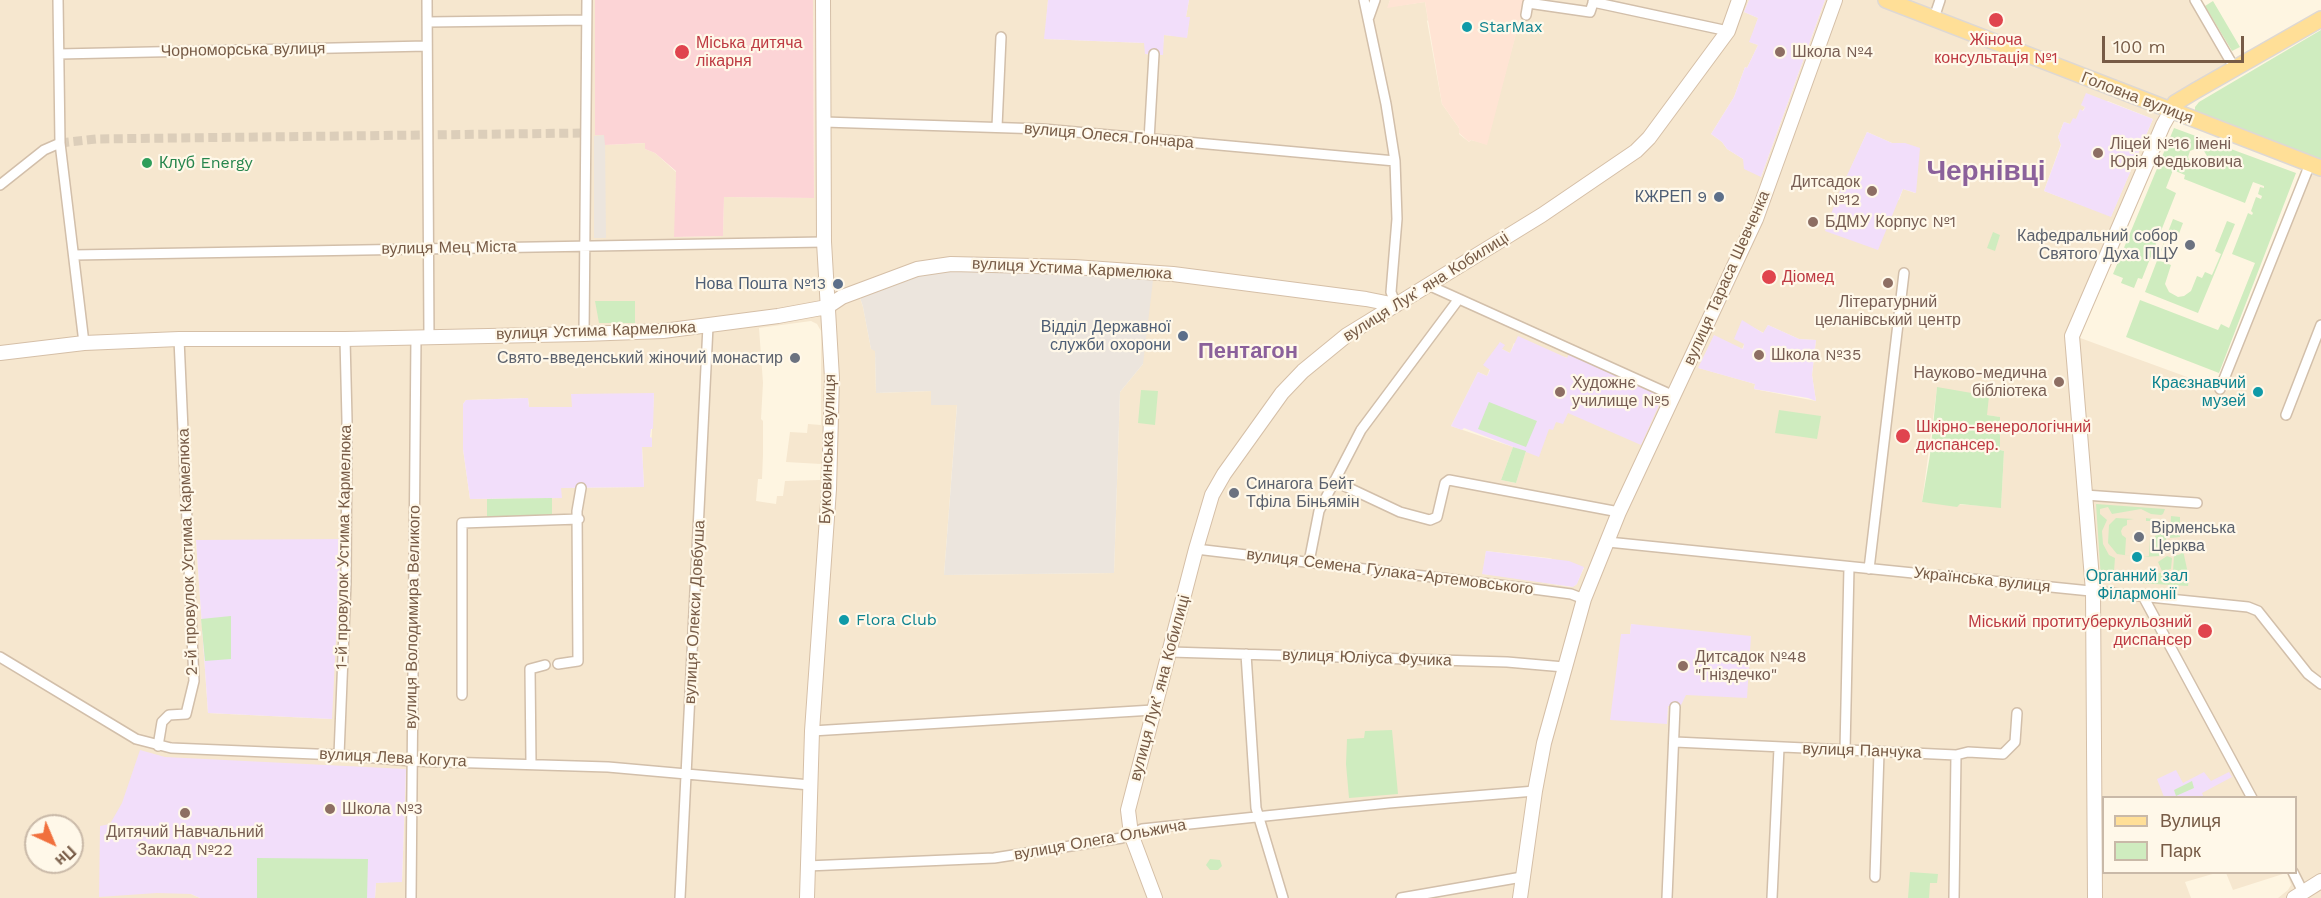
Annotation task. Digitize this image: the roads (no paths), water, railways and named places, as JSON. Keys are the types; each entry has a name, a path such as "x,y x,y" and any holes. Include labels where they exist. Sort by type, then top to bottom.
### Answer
{"main road":[{"name":"Головна вулиця","path":"1886,0 2316,166"},
{"path":"2171,111 2175,104 2321,19"}],"street":[{"path":"58,0 60,143 84,342"},
{"name":"вулиця Володимира Великого","path":"411,898 411,761 422,337 429,249 427,0"},
{"path":"584,334 587,0"},
{"name":"Буковинська вулиця","path":"807,898 812,731 829,489 832,378 824,242 823,0"},
{"path":"1364,0 1386,104 1395,161 1397,219 1391,292 1396,305"},
{"path":"1369,17 1376,0"},
{"name":"вулиця Лукʼяна Кобилиці","path":"1155,898 1131,834 1128,810 1196,549 1212,495 1224,474 1282,393 1303,371 1347,335 1552,209 1636,151 1650,138 1728,31 1739,0"},
{"name":"вулиця Тараса Шевченка","path":"1520,898 1535,791 1546,734 1584,599 1619,512 1756,219 1835,0"},
{"path":"1934,18 1940,0"},
{"path":"2195,0 2235,69"},
{"path":"1526,15 1528,3 1590,12 1594,1 1728,31"},
{"path":"428,22 586,20"},
{"path":"997,127 1001,37"},
{"name":"Чорноморська вулиця","path":"59,54 427,46"},
{"path":"1149,140 1154,54"},
{"path":"2095,898 2092,591 2072,336 2171,111"},
{"name":"вулиця Олеся Гончара","path":"824,122 997,127 1395,161"},
{"path":"0,185 44,150 60,143"},
{"path":"2220,389 2316,166"},
{"name":"вулиця Мец Міста","path":"74,255 824,242"},
{"name":"вулиця Устима Кармелюка","path":"0,353 84,342 179,339 345,339 663,331 827,307 842,297 917,269 951,264 1139,270 1366,299 1396,305"},
{"path":"1869,569 1904,273"},
{"path":"1428,285 1674,396"},
{"path":"1309,562 1319,511 1361,430 1458,300"},
{"path":"2286,416 2321,325"},
{"name":"вулиця Олекси Довбуша","path":"680,898 688,773 708,326"},
{"name":"2-й провулок Устима Кармелюка","path":"158,746 162,722 169,715 186,714 194,681 179,339"},
{"name":"1-й провулок Устима Кармелюка","path":"339,755 346,582 345,339"},
{"path":"1334,481 1400,512 1430,520 1437,517 1445,483 1449,480 1619,512"},
{"path":"558,664 578,661 578,499 581,488"},
{"path":"2085,495 2197,503"},
{"path":"462,695 462,523 579,519"},
{"name":"Українська вулиця","path":"1608,542 2248,607 2258,611 2308,674 2321,684"},
{"name":"вулиця Семена Гулака-Артемовського","path":"1196,549 1533,589 1570,594 1584,599"},
{"path":"1845,750 1849,567"},
{"path":"2144,598 2251,796"},
{"name":"вулиця Юліуса Фучика","path":"1170,652 1507,662 1564,667"},
{"path":"1246,654 1256,808 1283,898"},
{"name":"вулиця Лева Когута","path":"0,657 136,739 158,746 210,751 339,755 411,761 531,763 688,773 810,785"},
{"path":"531,763 530,669 546,665"},
{"path":"1667,898 1675,707"},
{"path":"812,731 1154,710"},
{"name":"вулиця Панчука","path":"1675,742 1956,755 1968,752 2004,754 2015,742 2017,713"},
{"path":"1772,898 1779,747"},
{"path":"1875,877 1879,752"},
{"path":"1954,898 1956,755"},
{"name":"вулиця Олега Ольжича","path":"807,866 994,858 1122,838 1142,829 1535,791"},
{"path":"2293,874 2299,895 2321,881"},
{"path":"1401,898 1522,877"}],"tunnel":[{"path":"60,143 96,139 585,133"}],"place":[{"name":"Жіноча консультація №1","path":"1996,20"},
{"name":"StarMax","path":"1467,27"},
{"name":"Міська дитяча лікарня","path":"682,52"},
{"name":"Школа №4","path":"1780,52"},
{"name":"Ліцей №16 імені Юрія Федьковича","path":"2098,153"},
{"name":"Клуб Energy","path":"147,163"},
{"name":"Дитсадок №12","path":"1872,191"},
{"name":"КЖРЕП 9","path":"1719,197"},
{"name":"БДМУ Корпус №1","path":"1813,222"},
{"name":"Кафедральний собор Святого Духа ПЦУ","path":"2190,245"},
{"name":"Діомед","path":"1769,277"},
{"name":"Літературний целанівський центр","path":"1888,283"},
{"name":"Нова Пошта №13","path":"838,284"},
{"name":"Відділ Державної служби охорони","path":"1183,336"},
{"name":"Школа №35","path":"1759,355"},
{"name":"Свято-введенський жіночий монастир","path":"795,358"},
{"name":"Науково-медична бібліотека","path":"2059,382"},
{"name":"Художнє училище №5","path":"1560,392"},
{"name":"Краєзнавчий музей","path":"2258,392"},
{"name":"Шкірно-венерологічний диспансер.","path":"1903,436"},
{"name":"Синагога Бейт Тфіла Біньямін","path":"1234,493"},
{"name":"Вірменська Церква","path":"2139,537"},
{"name":"Органний зал Філармонії","path":"2137,557"},
{"name":"Flora Club","path":"844,620"},
{"name":"Міський протитуберкульозний диспансер","path":"2205,631"},
{"name":"Дитсадок №48 \"Гніздечко\"","path":"1683,666"},
{"name":"Школа №3","path":"330,809"},
{"name":"Дитячий Навчальний Заклад №22","path":"185,813"}],"district":[{"name":"Чернівці","path":"1986,172"},
{"name":"Пентагон","path":"1248,352"}]}
